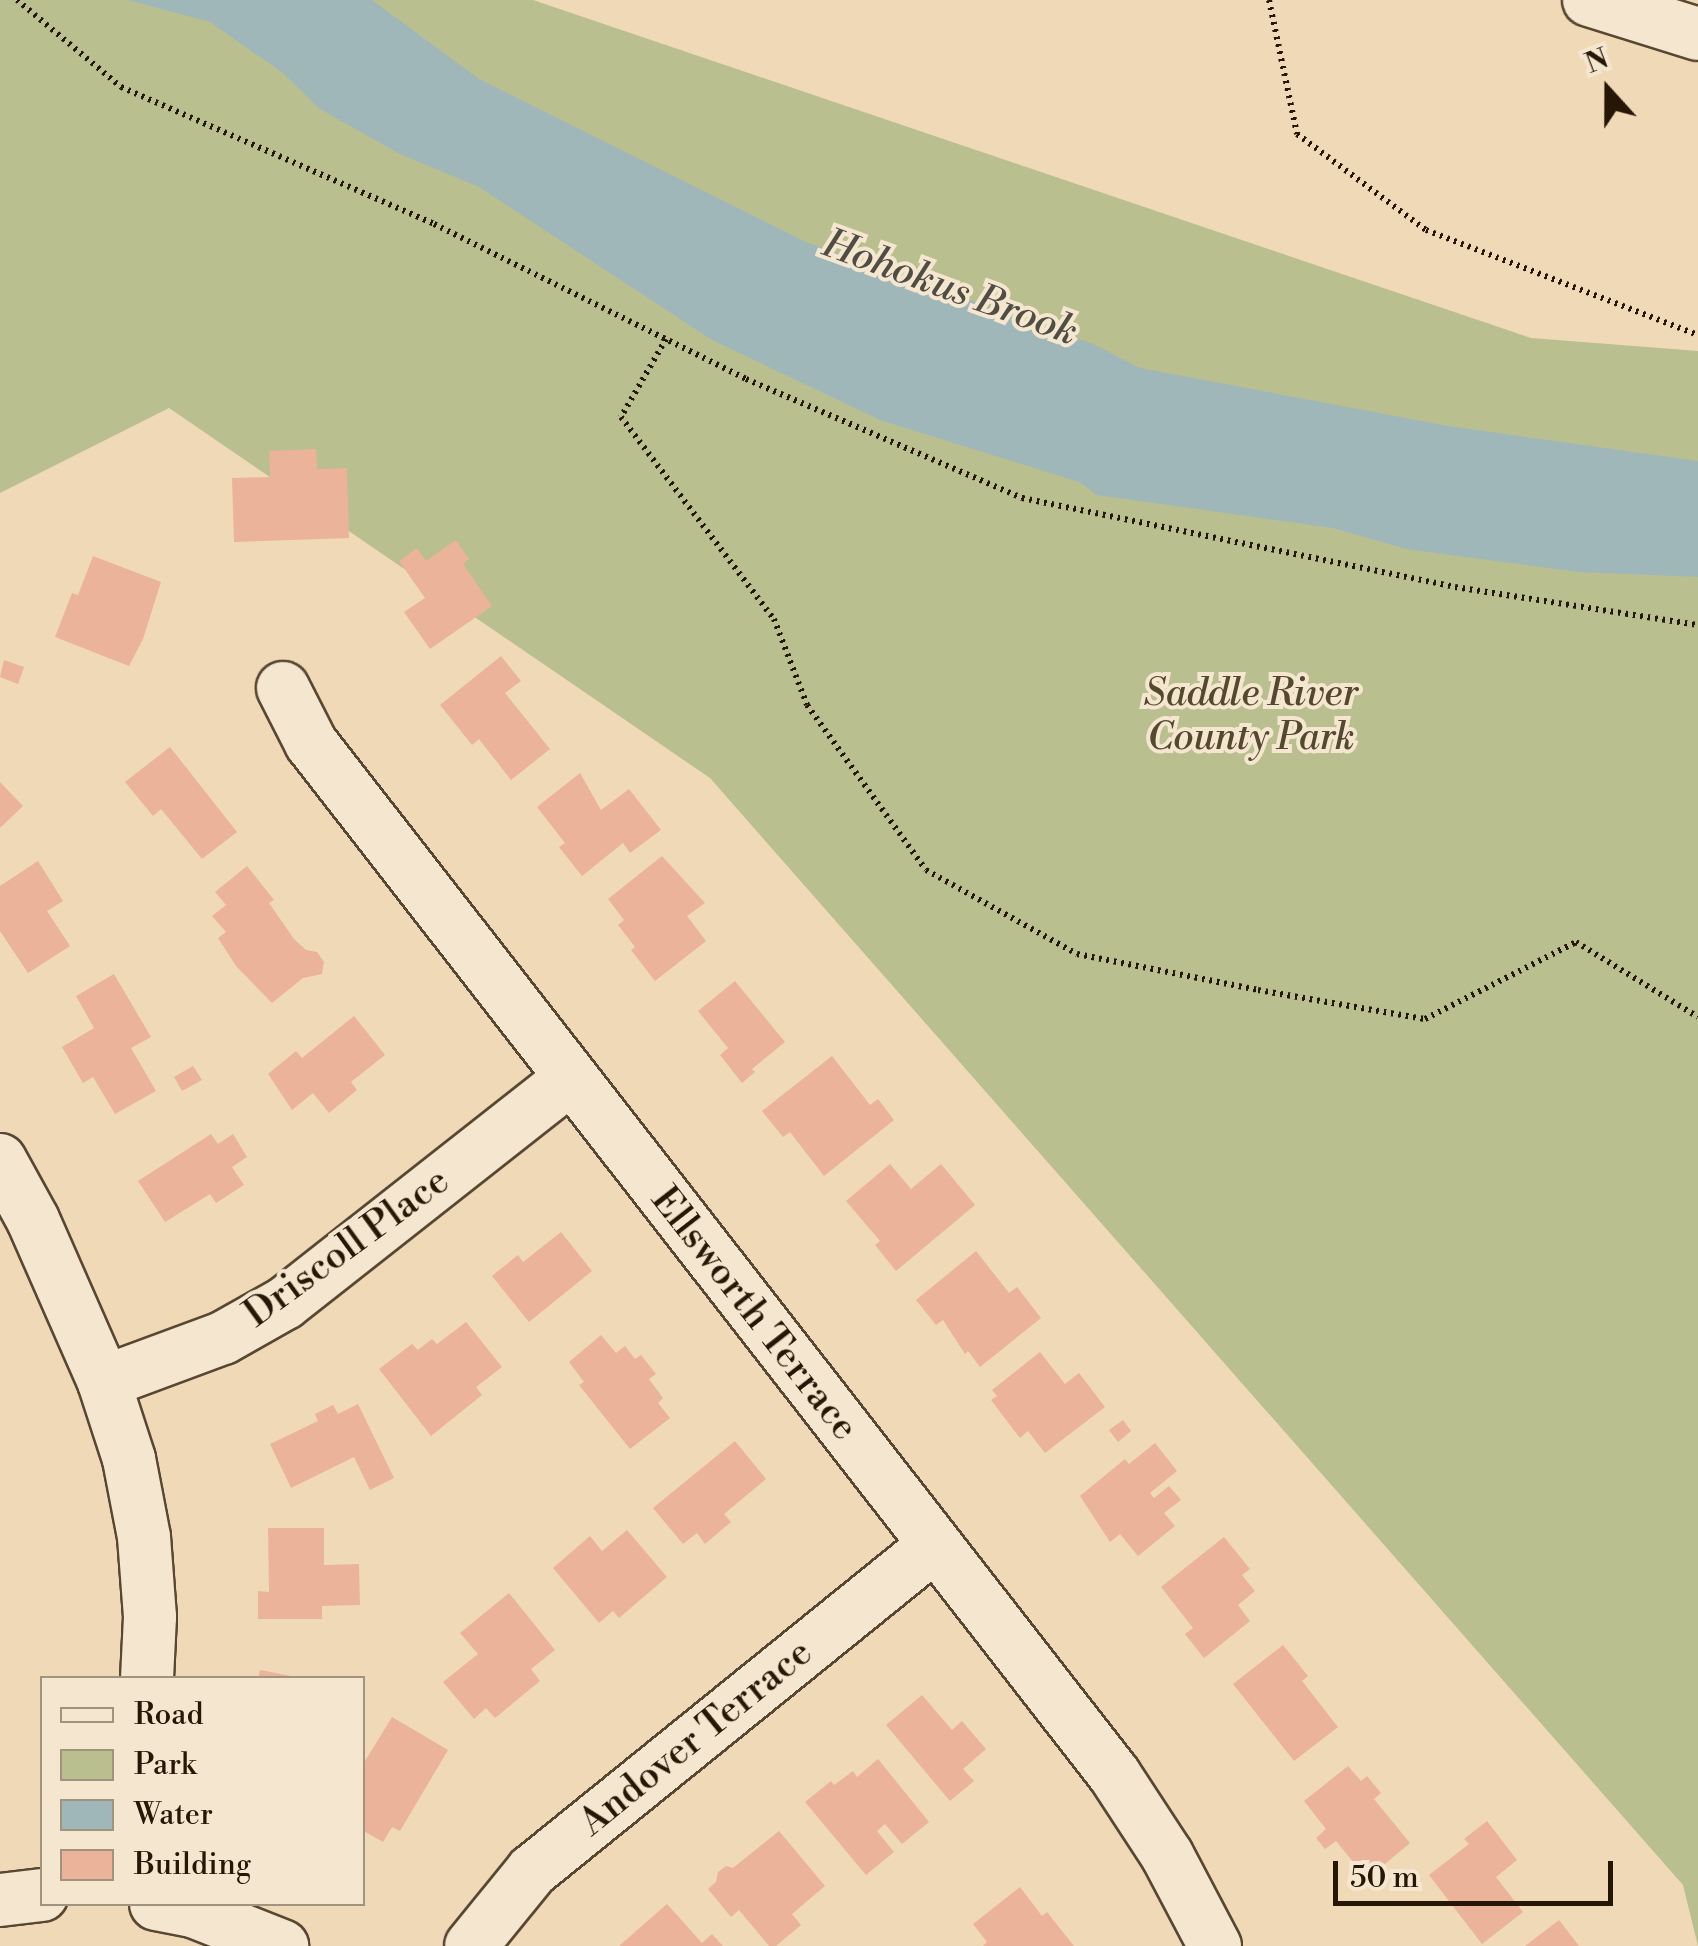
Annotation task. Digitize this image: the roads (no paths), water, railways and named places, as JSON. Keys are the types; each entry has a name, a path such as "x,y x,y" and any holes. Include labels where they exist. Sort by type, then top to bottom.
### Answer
{"street":[{"path":"1604,2 1698,34"},
{"name":"Ellsworth Terrace","path":"283,688 310,743 1114,1774 1168,1855 1216,1946"},
{"name":"Driscoll Place","path":"104,1382 224,1338 285,1303 570,1079"},
{"path":"0,1160 33,1220 104,1382 128,1459 144,1537 150,1617 147,1676"},
{"name":"Andover Terrace","path":"471,1946 532,1871 935,1545"},
{"path":"0,1900 40,1895"},
{"path":"166,1906 192,1911 282,1946"}],"water":[{"path":"128,0 372,0 479,79 806,242 1093,344 1140,368 1448,426 1698,461 1698,577 1579,572 1406,549 1333,528 1097,495 1079,482 880,420 712,340 479,187 400,154 320,109 283,73 210,22"}],"water label":[{"name":"Hohokus Brook","path":"950,288"}],"park label":[{"name":"Saddle River County Park","path":"1251,716"}]}
